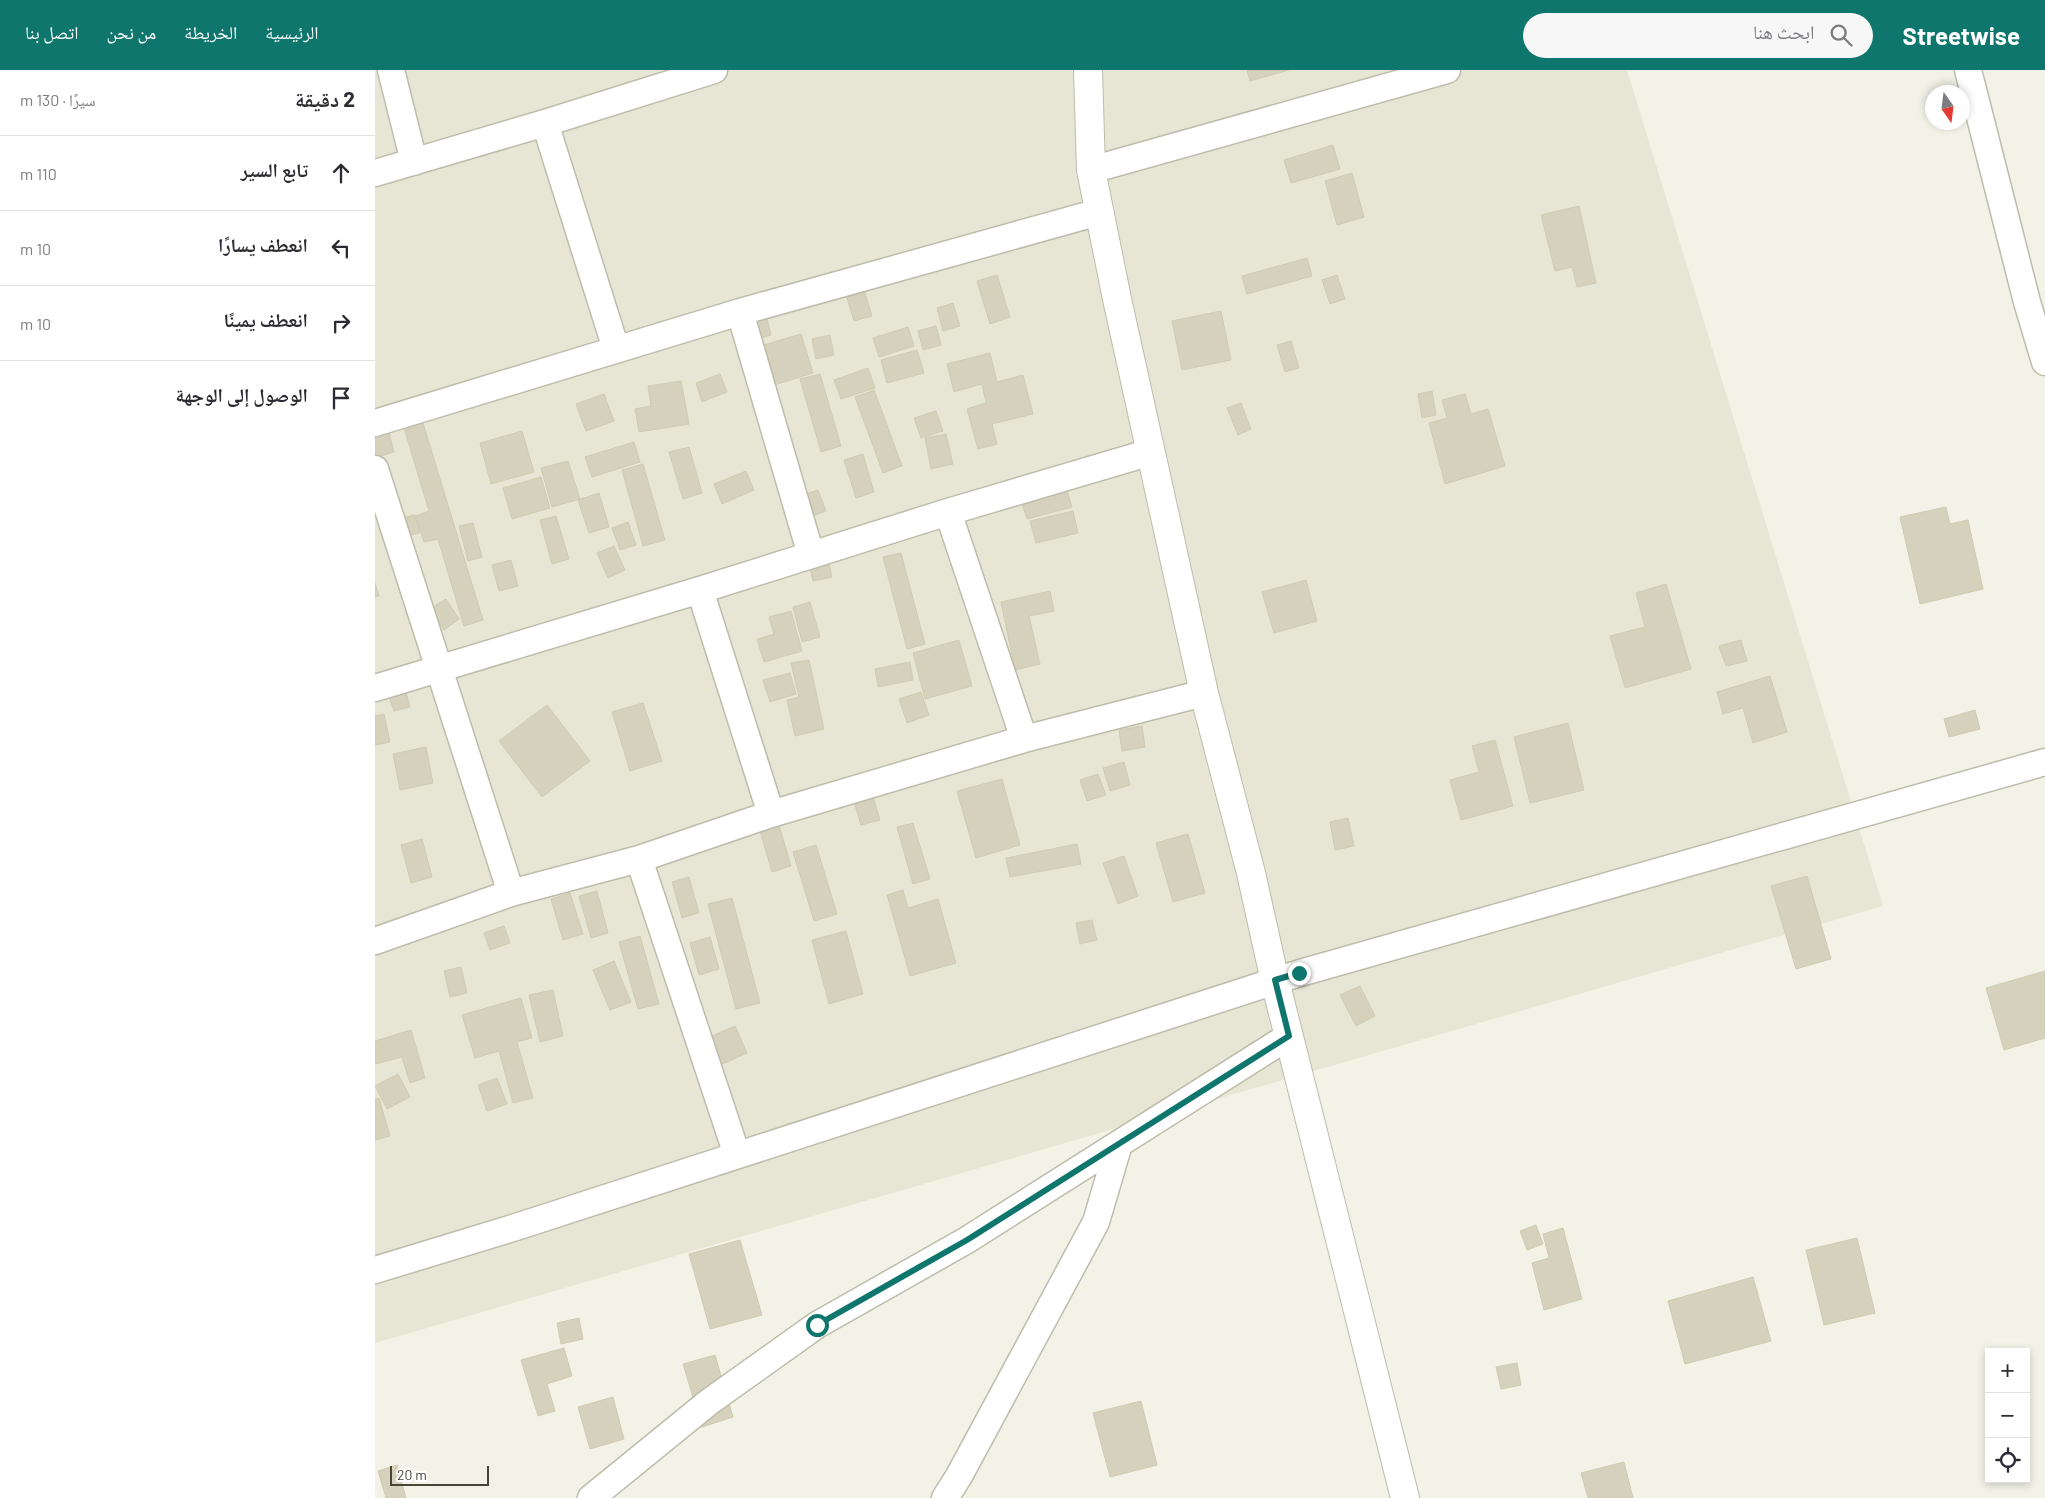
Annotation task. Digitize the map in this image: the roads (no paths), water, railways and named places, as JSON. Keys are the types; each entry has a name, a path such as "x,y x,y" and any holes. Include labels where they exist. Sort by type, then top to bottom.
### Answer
{"street":[{"path":"391,70 414,162"},
{"path":"375,173 545,123 714,70"},
{"path":"1088,70 1091,170 1204,693 1251,873 1275,980 1405,1498"},
{"path":"1091,170 1447,70"},
{"path":"1968,70 2027,302 2045,362"},
{"path":"545,123 616,349"},
{"path":"375,423 740,312 1099,212"},
{"path":"740,312 811,555"},
{"path":"375,688 700,590 948,512 1151,452"},
{"path":"375,469 511,893"},
{"path":"948,512 1024,739"},
{"path":"700,590 771,814"},
{"path":"375,941 511,893 639,859 771,814 1024,739 1204,693"},
{"path":"375,1270 737,1155 1275,980 2045,762"},
{"path":"639,859 737,1155"},
{"path":"591,1498 709,1402 817,1325 967,1240 1289,1036"},
{"path":"945,1498 959,1476 1096,1222 1119,1144"}]}
